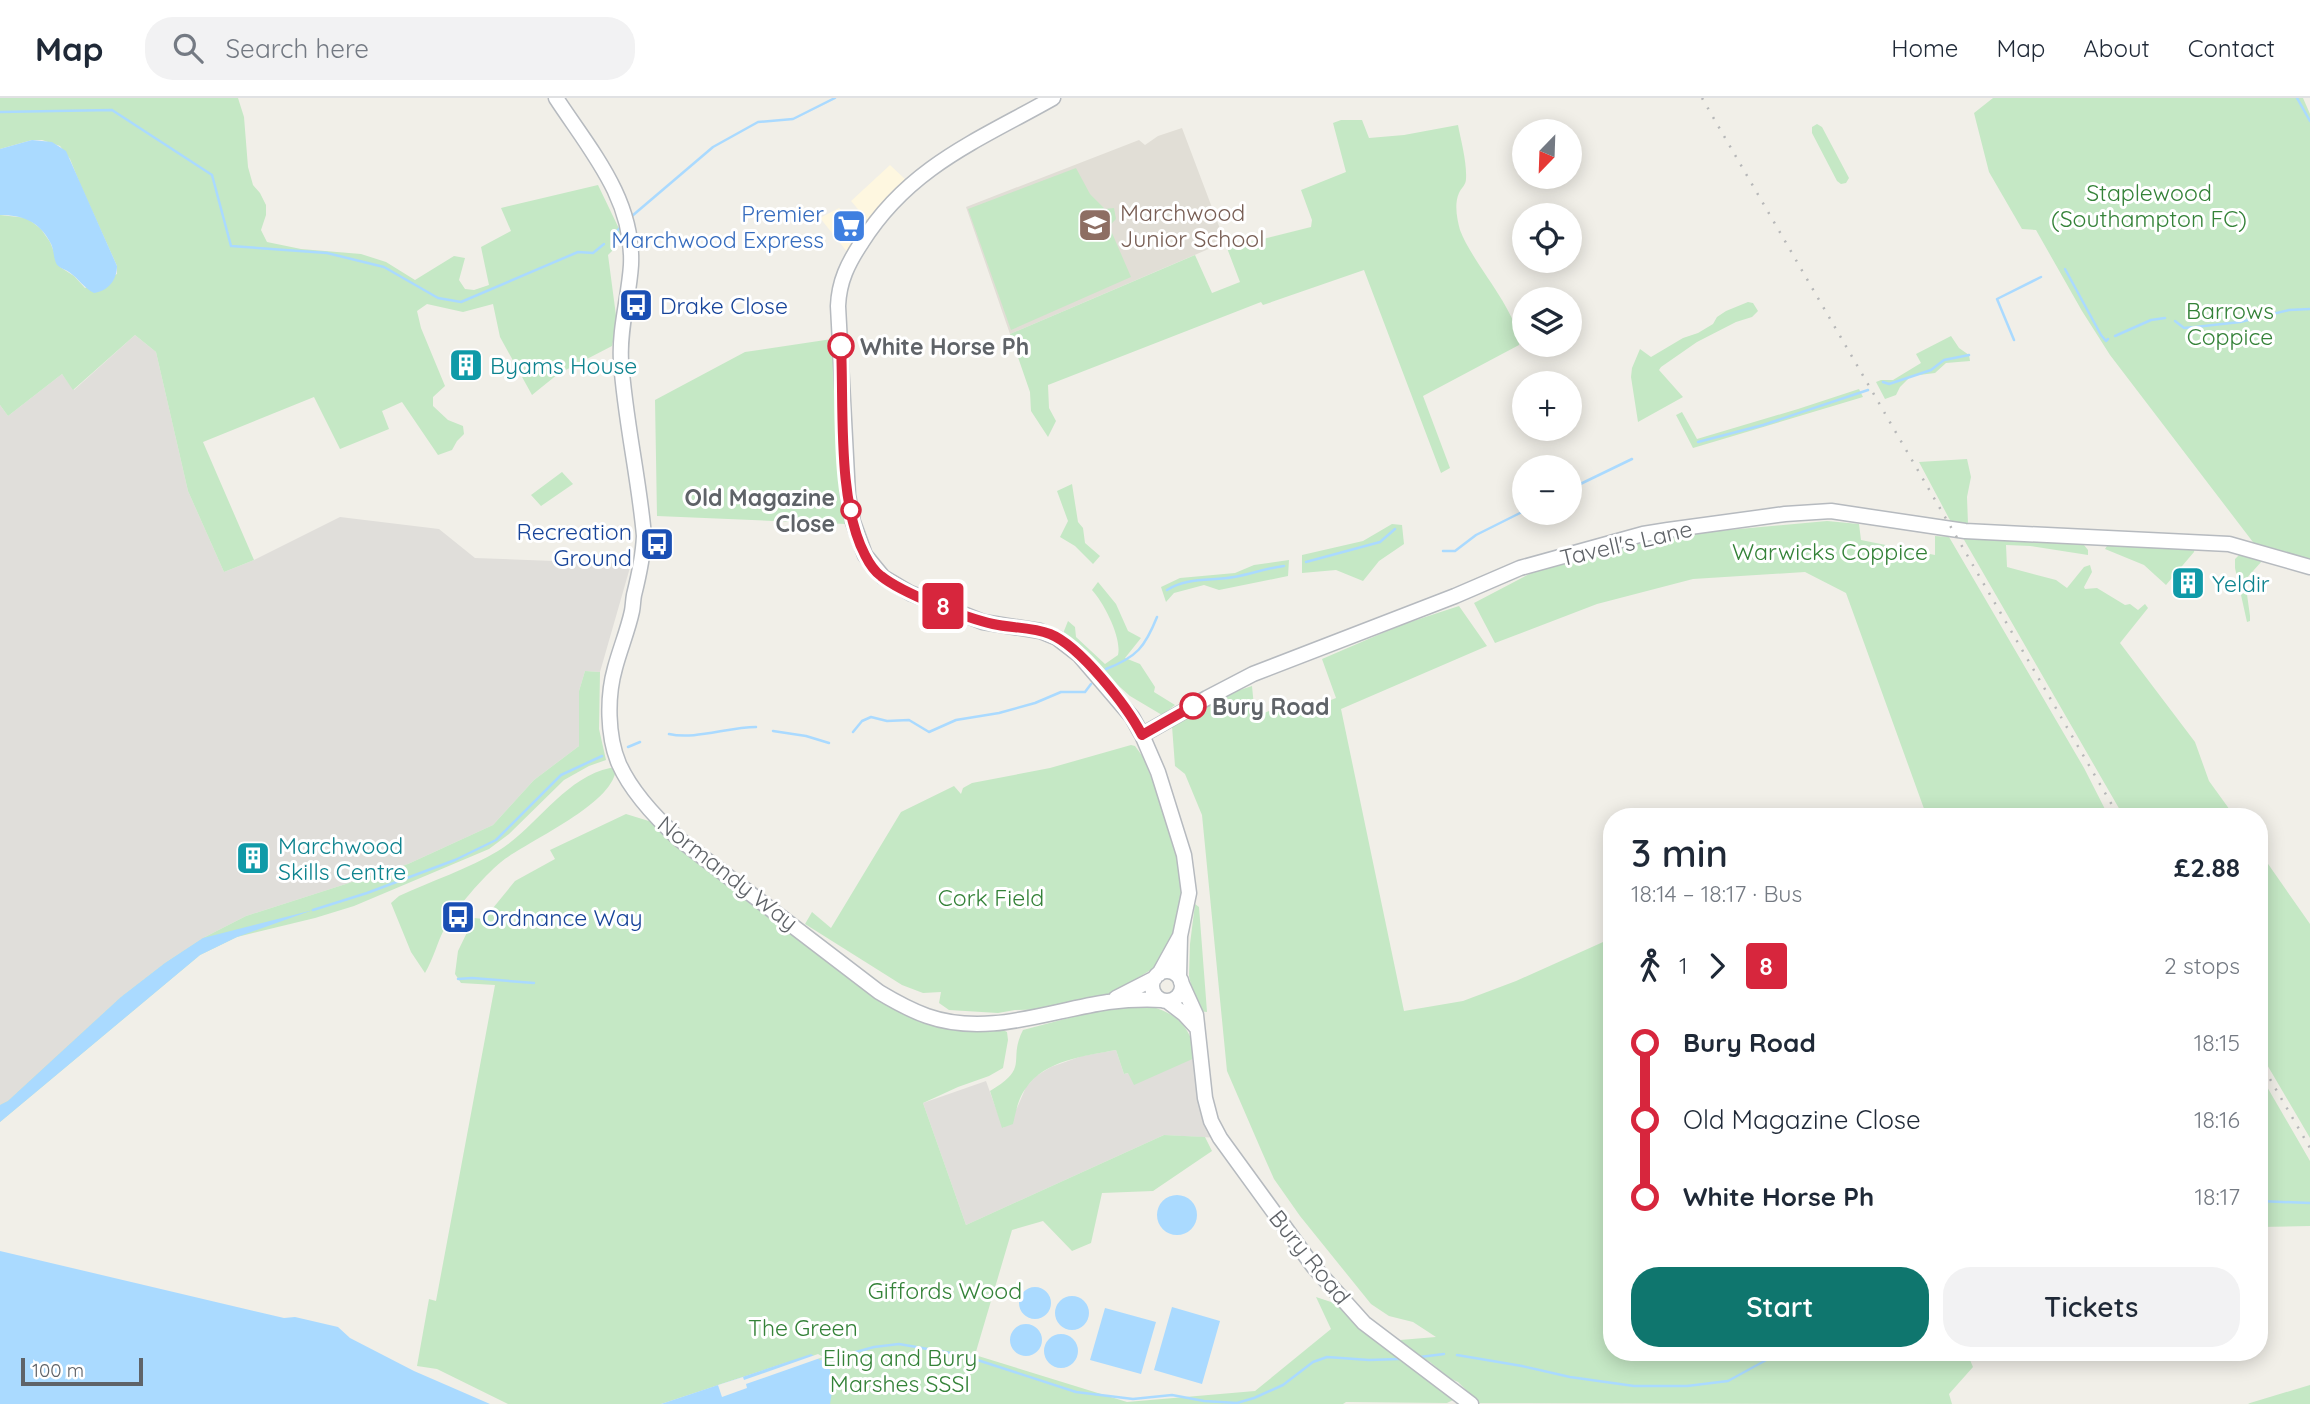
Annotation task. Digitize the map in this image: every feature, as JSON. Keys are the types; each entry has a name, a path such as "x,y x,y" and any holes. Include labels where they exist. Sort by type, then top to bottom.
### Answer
{"street":[{"name":"Normandy Way","path":"556,98 610,180 623,210 630,238 631,270 621,359 644,536 642,564 633,597 633,609 614,671 610,700 611,736 618,763 629,782 654,817 679,839 879,992 928,1017 955,1023 989,1023 1015,1021 1108,1002 1164,1001"},
{"path":"1054,98 945,158 919,176 876,221 849,261 841,283 838,306 848,495 853,523 865,555 883,577 911,593 983,622 1040,631 1057,638 1079,655 1132,717 1166,792 1184,855 1189,893 1180,936 1179,995 1164,1001"},
{"name":"Tavell's Lane","path":"1142,735 1253,674 1520,568 1643,534 1785,514 1831,512 1965,531 2229,544 2310,567"},
{"path":"1180,936 1157,976 1153,991 1184,1014 1198,1029"},
{"path":"1157,976 1171,972 1180,980"},
{"name":"Normandy Way","path":"1108,1002 1157,976"},
{"name":"Bury Road","path":"1180,980 1196,1015 1205,1098 1220,1138 1313,1266 1364,1323 1471,1404"}],"shaded area":[{"name":"Marchwood Junior School","path":"1182,128 1225,242 1010,334 966,207 1139,140 1145,145 1158,136"},
{"path":"890,165 905,179 868,221 851,201"},
{"path":"839,208 863,229 848,253 820,218"},
{"path":"135,335 156,352 188,491 224,572 340,517 439,529 475,558 631,564 600,672 585,671 579,691 579,746 534,780 493,825 408,864 246,916 203,938 121,997 8,1102 0,1105 0,405 8,416 62,374 74,390"},
{"path":"1116,1050 1124,1074 1197,1057 1220,1138 1164,1135 966,1225 923,1103 986,1081 1003,1128 1017,1108 1026,1087 1036,1076 1051,1067 1082,1056"}],"green space":[{"path":"0,98 238,98 244,117 248,167 253,185 266,205 261,230 267,242 301,249 361,254 386,262 415,280 454,256 465,258 459,280 465,289 474,290 489,285 481,247 511,231 501,208 598,185 624,239 608,255 617,323 612,346 558,374 532,395 500,337 493,304 463,312 427,304 417,311 421,328 445,386 433,397 433,406 448,420 463,426 464,434 452,450 438,455 402,402 382,411 389,429 340,449 314,397 203,442 254,560 224,572 188,491 156,352 135,335 73,390 62,374 8,416 0,405 0,215 27,218 41,229 50,242 60,267 74,276 85,288 117,274 117,266 70,159 60,146 32,140 0,149"},
{"name":"Staplewood (Southampton FC)","path":"1993,98 2303,98 2310,114 2310,560 2259,550 2110,355 2036,230 2022,229 1989,172 1974,113"},
{"path":"1341,120 1362,120 1369,138 1458,125 1466,172 1465,183 1457,202 1460,230 1512,318 1512,349 1423,396 1450,468 1441,473 1364,270 1263,305 1261,302 1048,385 1049,408 1056,421 1048,437 1031,411 1030,392 1010,334 1195,255 1212,293 1240,282 1227,248 1311,227 1312,220 1301,190 1346,172 1333,123"},
{"path":"1817,124 1822,127 1849,178 1846,183 1837,181 1812,133 1812,127"},
{"path":"1076,168 1090,194 1105,209 1114,208 1116,219 1109,226 1131,277 1011,330 968,209"},
{"path":"1748,302 1753,303 1758,311 1752,317 1697,342 1661,367 1659,370 1683,397 1638,422 1631,377 1640,349 1651,357 1713,324 1717,317 1726,311"},
{"path":"1951,336 1959,348 1969,355 1970,361 1946,363 1935,373 1911,376 1896,395 1885,399 1876,382 1893,380 1921,363 1916,354"},
{"path":"832,339 846,524 657,516 655,400 745,352"},
{"path":"1859,389 1863,397 1693,448 1676,415 1682,412 1697,439"},
{"path":"1967,459 1971,477 1967,497 1968,524 1952,524 1919,462"},
{"path":"562,472 573,484 541,506 531,495"},
{"path":"1072,484 1078,522 1083,528 1085,543 1100,556 1093,564 1075,546 1060,537 1068,521 1057,491"},
{"name":"Warwicks Coppice","path":"1827,521 1859,524 1861,540 1935,555 1935,536 1949,537 2084,768 2104,808 1924,808 1846,593 1805,572 1693,579 1597,604 1495,643 1474,603 1533,572 1620,548 1685,534"},
{"path":"1392,524 1402,525 1404,544 1379,561 1363,581 1336,570 1302,573 1302,555 1363,541"},
{"path":"1963,538 2076,542 2084,545 2088,555 2006,545 2007,567 2056,580 2067,588 2084,567 2090,565 2092,572 2085,589 2097,588 2138,610 2145,604 2148,608 2120,643 2195,742 2209,781 2228,808 2119,808"},
{"path":"2113,544 2195,547 2194,552 2166,585 2144,565 2105,549"},
{"path":"2241,553 2262,561 2245,580 2250,616 2250,621 2247,622 2235,568 2235,559"},
{"path":"1289,560 1288,576 1219,590 1204,585 1174,593 1166,602 1161,587 1180,578 1235,573 1254,565"},
{"path":"1098,582 1116,604 1128,631 1141,638 1125,658 1140,664 1155,687 1154,692 1175,705 1162,715 1107,678 1062,636 1068,621 1075,627 1076,637 1105,664 1118,655 1119,648 1111,621 1092,590"},
{"path":"1459,606 1487,646 1341,709 1404,1011 1463,1001 1516,981 1603,942 1603,1361 1970,1361 1973,1367 1949,1394 1952,1404 1479,1403 1458,1382 1409,1351 1400,1340 1436,1337 1413,1322 1389,1316 1371,1304 1300,1216 1274,1179 1227,1071 1202,815 1185,774 1175,766 1172,726 1231,693 1252,686 1255,717 1269,711 1298,713 1336,698 1322,659 1401,625"},
{"path":"585,671 600,672 599,729 606,760 564,780 509,834 489,849 354,906 237,937 200,955 0,1122 0,1105 8,1101 121,997 203,938 246,916 408,864 493,825 534,780 579,746 579,691"},
{"name":"Cork Field","path":"1135,746 1143,757 1174,834 1183,885 1177,924 1168,950 1157,966 1107,997 1057,1009 998,1013 949,1010 939,1003 941,992 923,993 902,985 805,924 812,912 831,928 901,812 954,786 961,794 963,788 972,783 1050,768"},
{"path":"616,768 612,782 601,795 568,821 513,853 478,884 445,928 425,973 411,952 391,903 399,896 498,851 565,792 594,773"},
{"path":"626,814 652,822 886,1004 1007,1032 1003,1068 923,1103 966,1225 1164,1135 1205,1137 1212,1151 1153,1191 1102,1193 1091,1243 1072,1251 1043,1221 1012,1230 975,1355 1127,1402 1255,1391 1331,1329 1316,1297 1337,1304 1399,1359 1453,1400 1447,1403 1343,1404 714,1404 788,1362 661,1404 508,1404 437,1369 417,1366 429,1299 436,1301 495,985 461,983 455,974 458,951 474,918 484,919 515,881 555,859 550,850"},
{"path":"2268,864 2310,924 2310,1138 2268,1066"},
{"path":"1195,904 1199,907 1207,1012 1197,1011 1189,976"},
{"path":"1145,1005 1166,1012 1180,1022 1190,1036 1197,1057 1134,1085 1128,1073 1124,1074 1116,1050 1055,1065 1044,1071 1026,1088 1013,1124 1002,1128 990,1091 1003,1083 1014,1069 1023,1030 1103,1009"},
{"path":"2268,1089 2310,1161 2310,1226 2268,1227"},
{"path":"2310,1385 2310,1404 2248,1404 2250,1403"}],"water":[{"path":"32,140 52,142 66,151 117,266 113,280 104,290 94,293 58,266 50,242 35,224 16,216 0,215 0,149"},
{"path":"313,910 237,937 200,955 0,1122 0,1105 8,1101 121,997 165,963 203,938"},
{"path":"1177,1195 1185,1196 1191,1201 1196,1207 1196,1223 1191,1229 1185,1234 1177,1235 1169,1234 1163,1229 1158,1223 1157,1215 1158,1207 1163,1201 1169,1196"},
{"path":"0,1251 284,1318 295,1317 338,1327 350,1338 414,1371 490,1404 0,1404"},
{"path":"1035,1287 1047,1291 1051,1303 1047,1315 1035,1319 1023,1315 1019,1303 1023,1291"},
{"path":"1072,1296 1084,1301 1089,1313 1084,1325 1072,1330 1060,1325 1055,1313 1060,1301"},
{"path":"1172,1307 1220,1321 1202,1384 1154,1370"},
{"path":"1105,1308 1156,1322 1141,1374 1090,1360"},
{"path":"1026,1324 1037,1329 1042,1340 1037,1351 1026,1356 1015,1351 1010,1340 1015,1329"},
{"path":"1061,1334 1073,1339 1078,1351 1073,1363 1061,1368 1049,1363 1044,1351 1049,1339"},
{"path":"811,1354 829,1366 833,1386 830,1404 661,1404"}],"pier":[{"path":"818,1354 823,1357 746,1384 747,1388 722,1397 718,1385 743,1377 744,1380"}],"waterway":[{"path":"632,216 713,147 758,122 793,119 835,98"},
{"path":"2297,98 2310,121"},
{"path":"0,112 112,110 212,175 231,246 327,253 384,267 438,298 461,302 578,252 593,253 604,244"},
{"path":"615,233 621,227"},
{"path":"2065,269 2101,335 2106,341 2108,339"},
{"path":"2014,340 1997,299 2041,277"},
{"path":"2175,321 2184,328 2240,322 2289,310 2310,309"},
{"path":"2115,336 2151,320 2165,318"},
{"path":"1883,382 1889,384 1931,370 1944,360 1969,355"},
{"path":"1698,442 1763,425 1868,390"},
{"path":"1582,483 1632,459"},
{"path":"1443,551 1455,551 1476,535 1512,517"},
{"path":"1306,562 1380,542 1395,529"},
{"path":"1167,590 1191,581 1234,577 1284,566"},
{"path":"1106,669 1139,650 1157,617"},
{"path":"853,732 862,721 871,717 887,721 909,720 929,732 956,720 999,713 1061,692 1085,692 1091,684"},
{"path":"669,734 690,735 756,727"},
{"path":"773,731 829,743"},
{"path":"628,747 640,742"},
{"path":"313,910 455,860 496,840 561,775 602,756"},
{"path":"458,979 534,983"},
{"path":"2268,1201 2310,1203"},
{"path":"849,1354 899,1344 962,1355 1076,1392 1133,1399 1172,1395 1237,1403 1283,1385 1313,1362 1327,1357 1399,1359"},
{"path":"1420,1357 1444,1354"},
{"path":"1457,1355 1570,1377 1634,1386 1687,1386 1728,1381 1764,1361"},
{"path":"822,1361 841,1356"}],"railway":[{"path":"1702,98 2114,808"},
{"path":"2268,1076 2310,1148"}],"bus line":[{"name":"8","path":"841,346 848,495 853,523 862,548 876,572 900,588 971,618 995,625 1040,631 1064,642 1122,703 1142,735 1193,706"}],"place":[{"name":"Marchwood Junior School","path":"1095,225"},
{"name":"Premier Marchwood Express","path":"849,226"},
{"name":"Drake Close","path":"636,305"},
{"name":"White Horse Ph","path":"841,346"},
{"name":"Byams House","path":"466,365"},
{"name":"Old Magazine Close","path":"851,510"},
{"name":"Recreation Ground","path":"657,544"},
{"name":"Yeldir","path":"2188,583"},
{"name":"Bury Road","path":"1193,706"},
{"name":"Marchwood Skills Centre","path":"253,858"},
{"name":"Ordnance Way","path":"458,917"}],"park label":[{"name":"Barrows Coppice","path":"2230,323"},
{"name":"Giffords Wood","path":"945,1290"},
{"name":"The Green","path":"803,1327"},
{"name":"Eling and Bury Marshes SSSI","path":"900,1370"}]}
